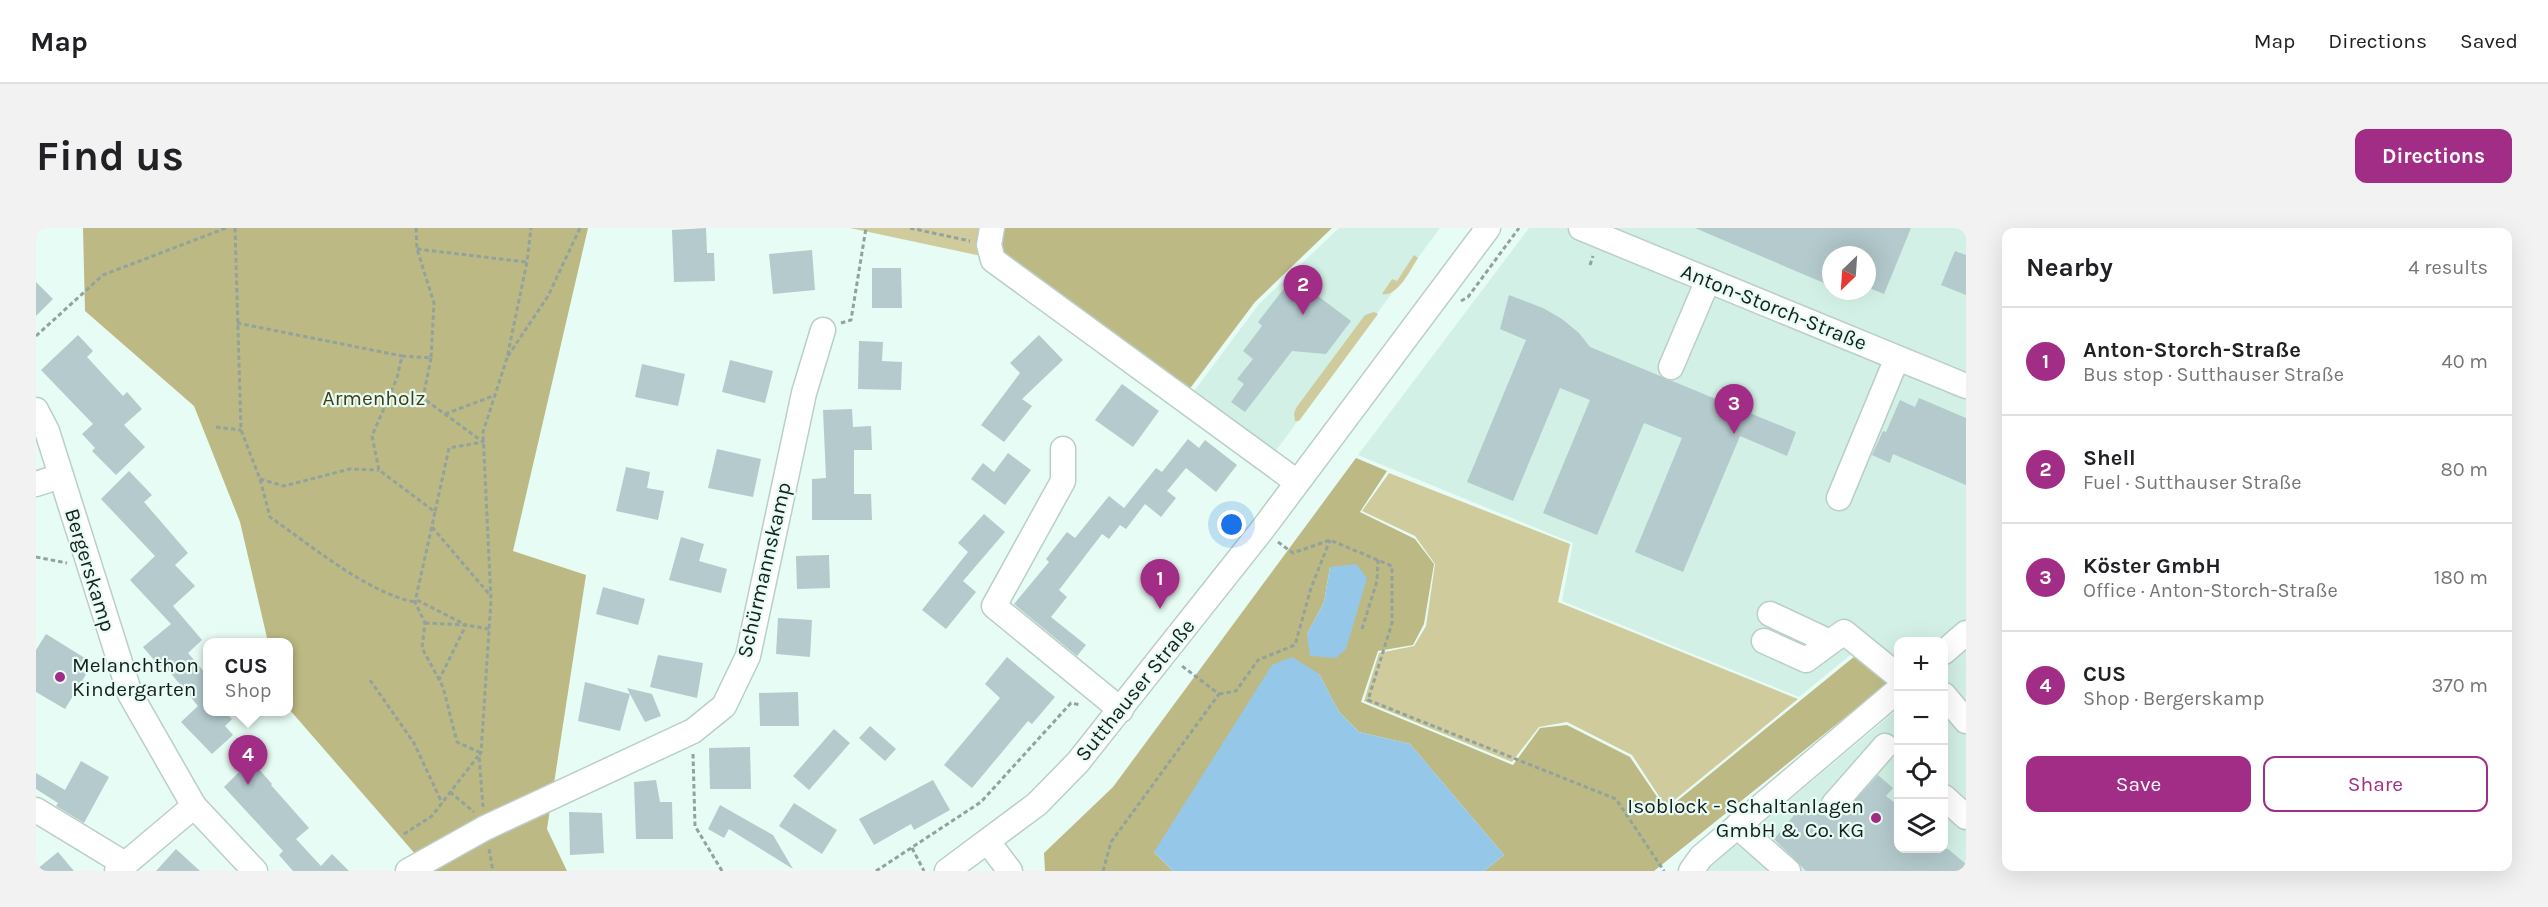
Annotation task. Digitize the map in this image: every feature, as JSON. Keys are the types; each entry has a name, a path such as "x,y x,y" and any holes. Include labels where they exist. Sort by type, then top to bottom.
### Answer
{"street":[{"name":"Sutthauser Straße","path":"947,871 1037,804 1078,762 1167,653 1262,530 1488,228"},
{"name":"Anton-Storch-Straße","path":"1581,228 1966,386"},
{"path":"991,236 993,260 1297,482"},
{"path":"1671,367 1708,280"},
{"name":"Schürmannskamp","path":"408,871 485,825 693,731 724,706 748,656 804,393 824,330"},
{"path":"1839,498 1897,358"},
{"name":"Bergerskamp","path":"36,410 47,431 130,694 194,806 255,871"},
{"path":"1063,448 1063,481 994,606 1121,710"},
{"path":"36,484 61,476"},
{"path":"1770,614 1830,642"},
{"path":"1764,641 1806,660 1844,632 1894,672"},
{"path":"1948,649 1966,633"},
{"path":"1691,871 1701,856 1898,691"},
{"path":"1948,700 1966,721"},
{"path":"1834,804 1892,752 1859,724"},
{"path":"1946,799 1966,817"},
{"path":"36,810 121,867 194,806"},
{"path":"1737,826 1788,871"},
{"path":"988,842 1010,871"}],"path":[{"path":"212,228 214,233"},
{"path":"36,336 103,275 226,228"},
{"path":"235,228 242,430 260,479 270,516 356,575 397,599 416,601 466,625"},
{"path":"416,228 417,249 434,303 431,358 423,398 483,442"},
{"path":"493,871 485,825 480,754 491,595 483,432 507,358 527,262 531,228"},
{"path":"507,358 548,296 580,228"},
{"path":"824,330 851,320 866,228"},
{"path":"910,228 991,236"},
{"path":"1468,297 1519,228"},
{"path":"417,249 527,262"},
{"path":"237,323 402,356 431,358"},
{"path":"379,470 372,436 397,378 402,356"},
{"path":"445,414 493,396"},
{"path":"216,427 242,430"},
{"path":"480,754 457,742 439,680 422,648 425,623 416,601 449,448 483,442"},
{"path":"260,479 284,486 350,469 379,470 435,512"},
{"path":"432,527 491,595"},
{"path":"1262,530 1293,553 1330,540 1392,566 1392,622 1368,700 1616,799 1664,871"},
{"path":"1103,871 1111,842 1219,694 1236,691 1258,660 1295,645 1311,588 1330,540"},
{"path":"36,557 89,567"},
{"path":"1362,629 1377,581 1378,560"},
{"path":"425,623 466,625 489,629"},
{"path":"439,680 466,625"},
{"path":"1167,653 1219,694"},
{"path":"370,680 414,743 442,803"},
{"path":"876,871 981,802 1071,704"},
{"path":"693,731 695,826 722,871"},
{"path":"404,834 432,816 480,754"},
{"path":"450,792 485,825"},
{"path":"912,848 924,871"}],"shaded area":[{"path":"850,228 992,228 986,257"},
{"path":"1339,228 1440,228 1272,456 1189,398 1259,304"},
{"path":"1529,228 1966,228 1966,871 1705,871 1894,712 1894,853 1948,853 1948,637 1894,637 1894,681 1854,652 1799,697 1562,601 1573,543 1358,455"},
{"path":"1414,255 1418,258 1403,282 1388,294 1382,294 1392,279 1397,281"},
{"path":"1374,312 1378,314 1299,421 1295,421 1296,408 1365,315"},
{"path":"1389,473 1570,544 1558,602 1798,699 1666,807 1632,755 1567,722 1539,727 1512,762 1364,701 1379,653 1414,646 1426,626 1435,564 1415,536 1362,511"}],"green space":[{"name":"Armenholz","path":"83,228 588,228 513,551 586,575 547,829 567,871 430,871 293,714 293,638 267,638 240,522 194,406 85,311"},
{"path":"1003,228 1332,228 1255,302 1188,391 998,251"},
{"path":"1356,458 1387,471 1360,512 1415,539 1434,564 1424,624 1413,645 1378,651 1361,702 1513,765 1540,728 1567,725 1630,757 1666,810 1855,656 1889,682 1654,871 1484,871 1504,855 1410,744 1359,732 1339,712 1319,674 1154,852 1173,871 1045,871 1044,853 1113,787","holes":["1330,567 1336,658 1307,634 1324,602"]}],"water":[{"path":"1356,564 1367,578 1346,649 1336,658 1310,656 1307,634 1324,602 1330,567"},
{"path":"1292,657 1319,674 1339,712 1359,732 1410,744 1504,855 1484,871 1173,871 1154,852 1272,665"}],"building":[{"path":"706,228 707,253 714,253 715,281 674,282 672,230"},
{"path":"1695,228 1911,228 1884,294 1876,291 1876,246 1822,246 1822,282"},
{"path":"812,250 815,290 773,294 769,254"},
{"path":"1955,251 1966,255 1966,295 1941,285"},
{"path":"872,268 901,268 902,308 872,308"},
{"path":"1293,277 1351,321 1326,354 1292,351 1245,412 1231,402 1244,384 1237,379 1253,359 1243,351 1262,326 1258,322"},
{"path":"36,282 53,299 36,316"},
{"path":"1509,295 1543,308 1562,319 1579,333 1590,347 1796,432 1787,456 1740,436 1683,572 1635,552 1682,438 1644,423 1597,535 1543,513 1590,400 1560,388 1513,501 1467,482 1526,340 1500,329"},
{"path":"78,335 93,351 87,357 123,396 127,392 142,409 124,425 145,447 116,475 92,451 95,448 82,434 93,424 41,370"},
{"path":"1039,335 1063,360 1022,399 1032,406 1004,442 981,425 1020,373 1010,363"},
{"path":"859,341 883,342 882,361 902,362 901,390 858,389"},
{"path":"730,360 773,371 765,403 722,392"},
{"path":"642,364 685,374 678,406 635,397"},
{"path":"1122,384 1159,411 1133,447 1095,420"},
{"path":"1919,398 1966,418 1966,485 1893,454 1890,463 1872,455 1883,431 1886,432 1900,400 1915,407"},
{"path":"852,409 853,427 871,426 872,450 854,450 854,494 871,494 872,520 812,520 812,479 826,478 823,410"},
{"path":"1188,439 1199,448 1205,440 1237,465 1216,492 1186,468 1167,491 1176,498 1161,517 1145,504 1126,529 1120,525 1109,539 1102,534 1059,590 1067,597 1051,617 1086,645 1077,656 1014,604 1049,562 1046,559 1067,532 1075,538 1109,496 1124,508 1156,468 1162,472"},
{"path":"717,449 761,459 753,497 708,488"},
{"path":"1008,453 1031,470 1005,505 971,479 983,463 994,472"},
{"path":"626,467 650,472 647,488 664,491 658,520 616,511"},
{"path":"129,471 152,495 144,502 188,553 175,565 195,586 173,606 202,640 188,653 203,670 203,716 229,716 232,719 225,726 233,735 212,754 181,722 198,706 163,664 160,667 143,647 171,624 130,580 155,556 101,499"},
{"path":"984,514 1005,532 963,581 976,592 946,629 922,610 968,552 958,543"},
{"path":"681,537 704,544 699,561 727,569 721,593 669,580"},
{"path":"829,555 830,588 797,589 796,556"},
{"path":"603,587 645,599 638,625 596,614"},
{"path":"778,618 812,620 810,657 776,654"},
{"name":"Melanchthon Kindergarten","path":"46,634 93,663 65,709 36,692 36,650"},
{"path":"658,655 703,663 697,698 650,687"},
{"path":"1007,657 1055,697 1032,724 1028,721 972,788 944,765 1000,698 985,684"},
{"path":"585,682 630,694 620,731 578,721"},
{"path":"627,688 652,694 661,716 645,722"},
{"path":"798,692 799,726 760,726 759,693"},
{"path":"870,726 896,749 885,761 859,738"},
{"path":"834,729 850,743 809,790 793,776"},
{"path":"750,747 751,789 710,789 709,748"},
{"path":"251,760 309,828 296,839 321,866 332,854 349,871 293,871 279,855 283,851 224,787"},
{"path":"81,761 109,777 84,823 56,806 58,803 36,789 36,773 65,790"},
{"name":"Isoblock - Schaltanlagen GmbH & Co. KG","path":"1878,775 1893,788 1886,796 1894,802 1894,853 1948,853 1948,849 1966,864 1966,871 1806,871 1774,839 1807,800 1830,820 1839,817"},
{"path":"656,780 660,802 672,802 673,839 636,839 634,782"},
{"path":"933,780 950,810 914,830 911,824 874,845 859,819"},
{"path":"794,803 837,830 822,854 779,826"},
{"path":"720,805 773,835 793,869 729,829 724,838 708,829"},
{"path":"569,812 602,813 604,853 570,855"},
{"path":"176,849 200,871 156,871"},
{"path":"58,852 74,871 36,871 36,870"}],"place":[{"name":"Shell","path":"1303,315"},
{"name":"Köster GmbH","path":"1734,434"},
{"name":"Anton-Storch-Straße","path":"1160,609"},
{"name":"Melanchthon Kindergarten","path":"60,677"},
{"name":"CUS","path":"248,785"},
{"name":"Isoblock - Schaltanlagen GmbH & Co. KG","path":"1876,818"}]}
